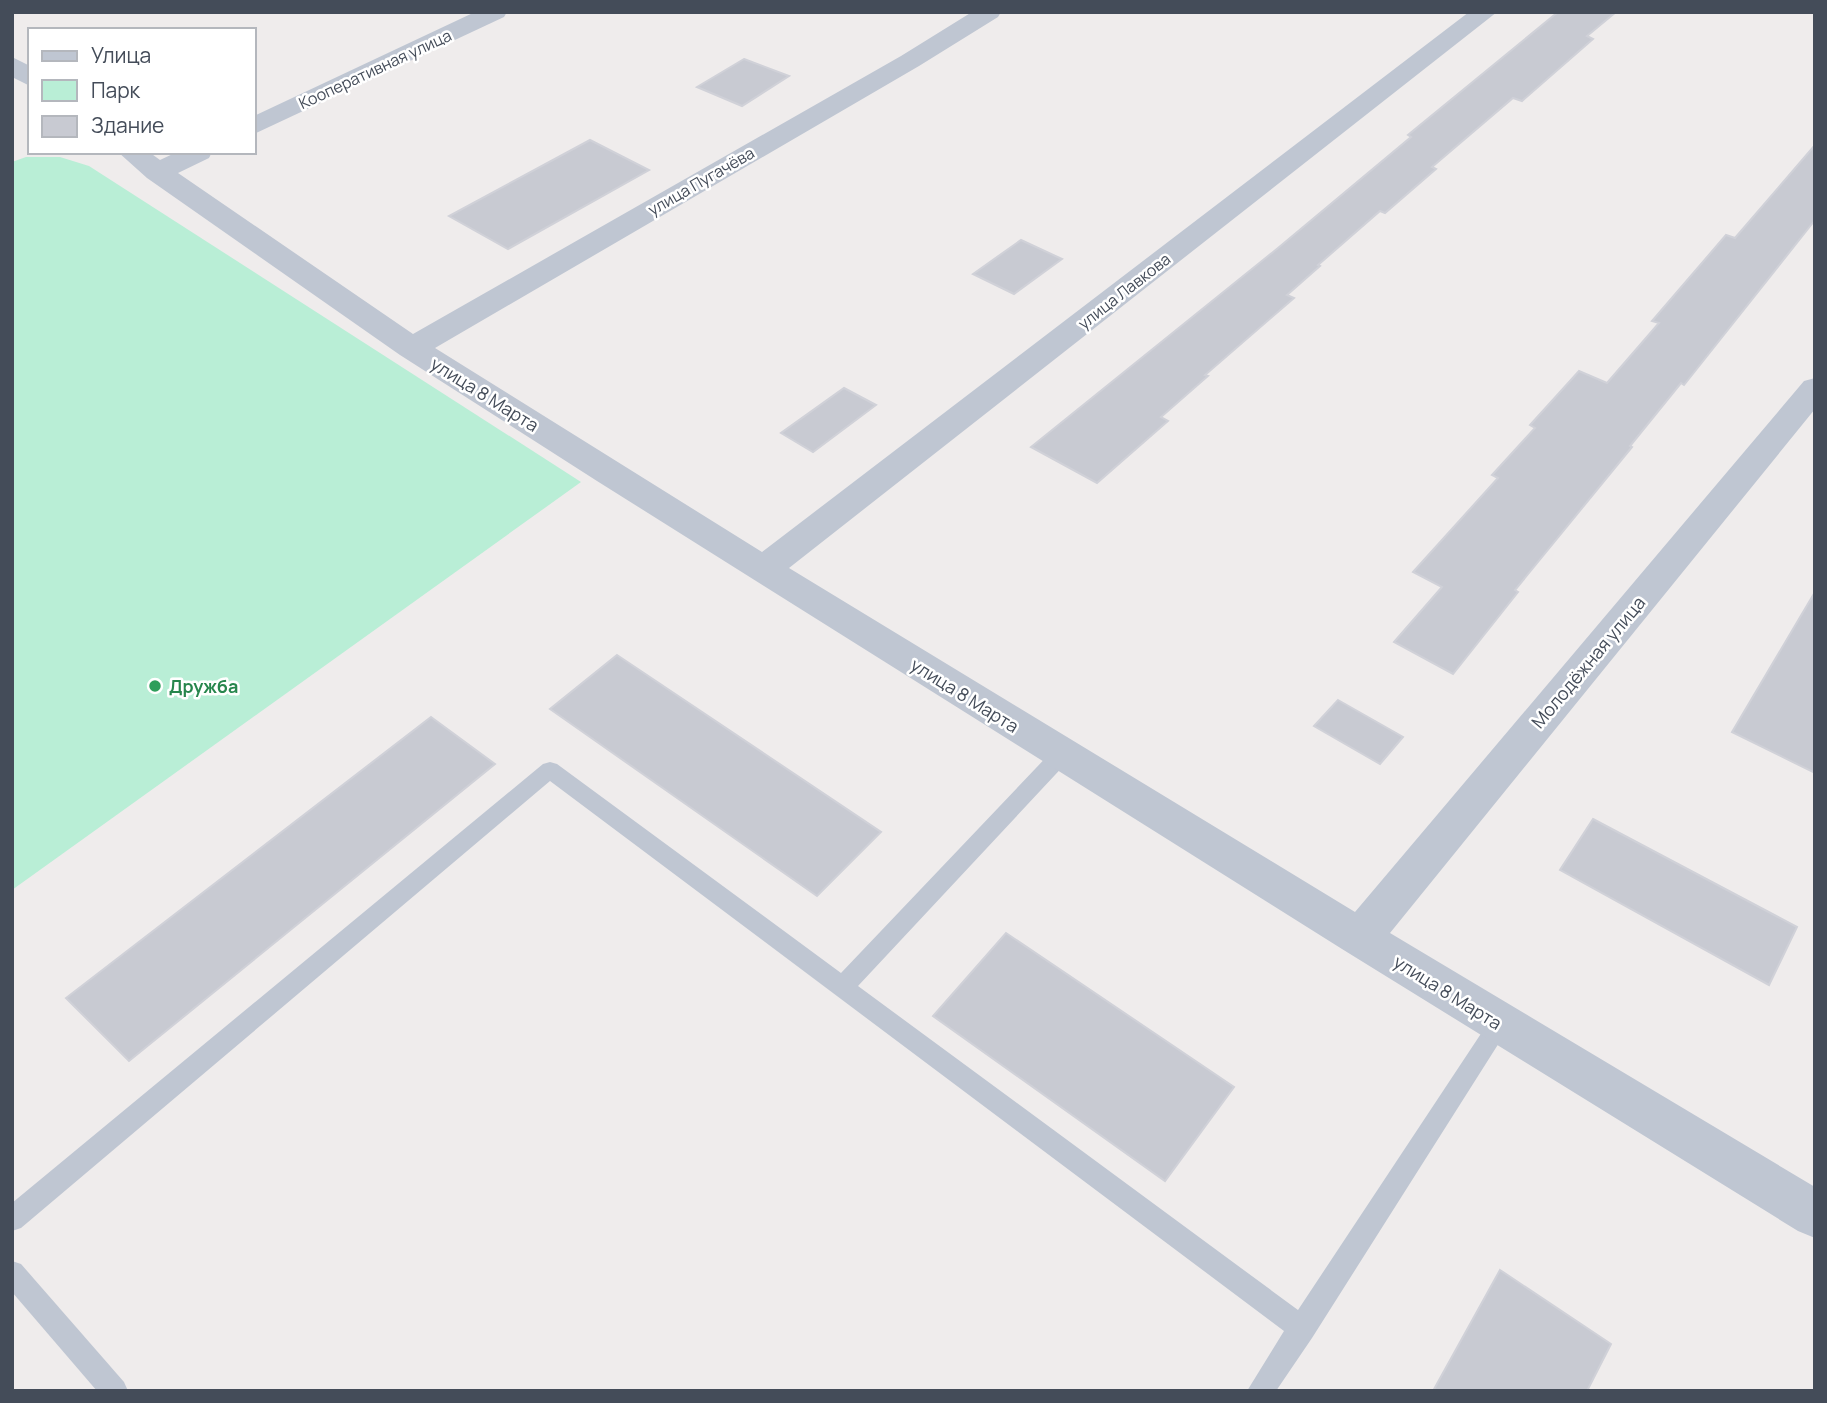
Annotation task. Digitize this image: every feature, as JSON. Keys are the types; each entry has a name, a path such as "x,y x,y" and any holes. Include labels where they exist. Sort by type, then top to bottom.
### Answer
{"street":[{"name":"Кооперативная улица","path":"256,125 495,12"},
{"name":"улица Пугачёва","path":"411,348 910,61 989,12"},
{"name":"улица Лавкова","path":"763,570 1485,12"},
{"path":"12,65 28,77"},
{"path":"144,162 188,154"},
{"name":"улица 8 Марта","path":"144,162 411,348 763,570 1500,1024 1815,1214"},
{"name":"Молодёжная улица","path":"1361,937 1815,388"}],"lane":[{"path":"842,988 1062,754"},
{"path":"12,1219 550,770 1303,1329"},
{"path":"1260,1391 1500,1024"},
{"path":"12,1273 115,1391"}],"green space":[{"name":"Дружба","path":"26,157 60,157 89,166 581,482 12,890 12,162"}],"building":[{"path":"1558,12 1616,12 1587,36 1593,39 1522,101 1513,98 1432,167 1436,169 1385,213 1380,211 1318,265 1320,266 1287,295 1294,298 1205,375 1208,376 1161,417 1168,421 1097,483 1031,447 1278,248 1411,137 1408,135"},
{"path":"744,59 789,76 742,106 697,87"},
{"path":"590,140 649,170 508,249 449,216"},
{"path":"1815,145 1815,220 1684,385 1681,383 1515,590 1518,592 1453,674 1394,642 1442,587 1413,572 1498,478 1492,475 1535,428 1530,425 1579,371 1607,383 1659,323 1652,321 1726,235 1735,238"},
{"path":"1021,240 1062,259 1014,294 973,274"},
{"path":"844,388 876,405 813,452 781,433"},
{"path":"1815,592 1815,773 1732,732"},
{"path":"617,655 881,832 817,896 550,709"},
{"path":"1338,700 1403,737 1380,764 1314,726"},
{"path":"431,717 495,764 129,1061 66,998"},
{"path":"1593,819 1797,927 1769,985 1560,870"},
{"path":"1006,933 1234,1087 1165,1181 933,1016"},
{"path":"1500,1270 1611,1344 1587,1391 1433,1391"}],"place":[{"name":"Дружба","path":"155,686"}]}
